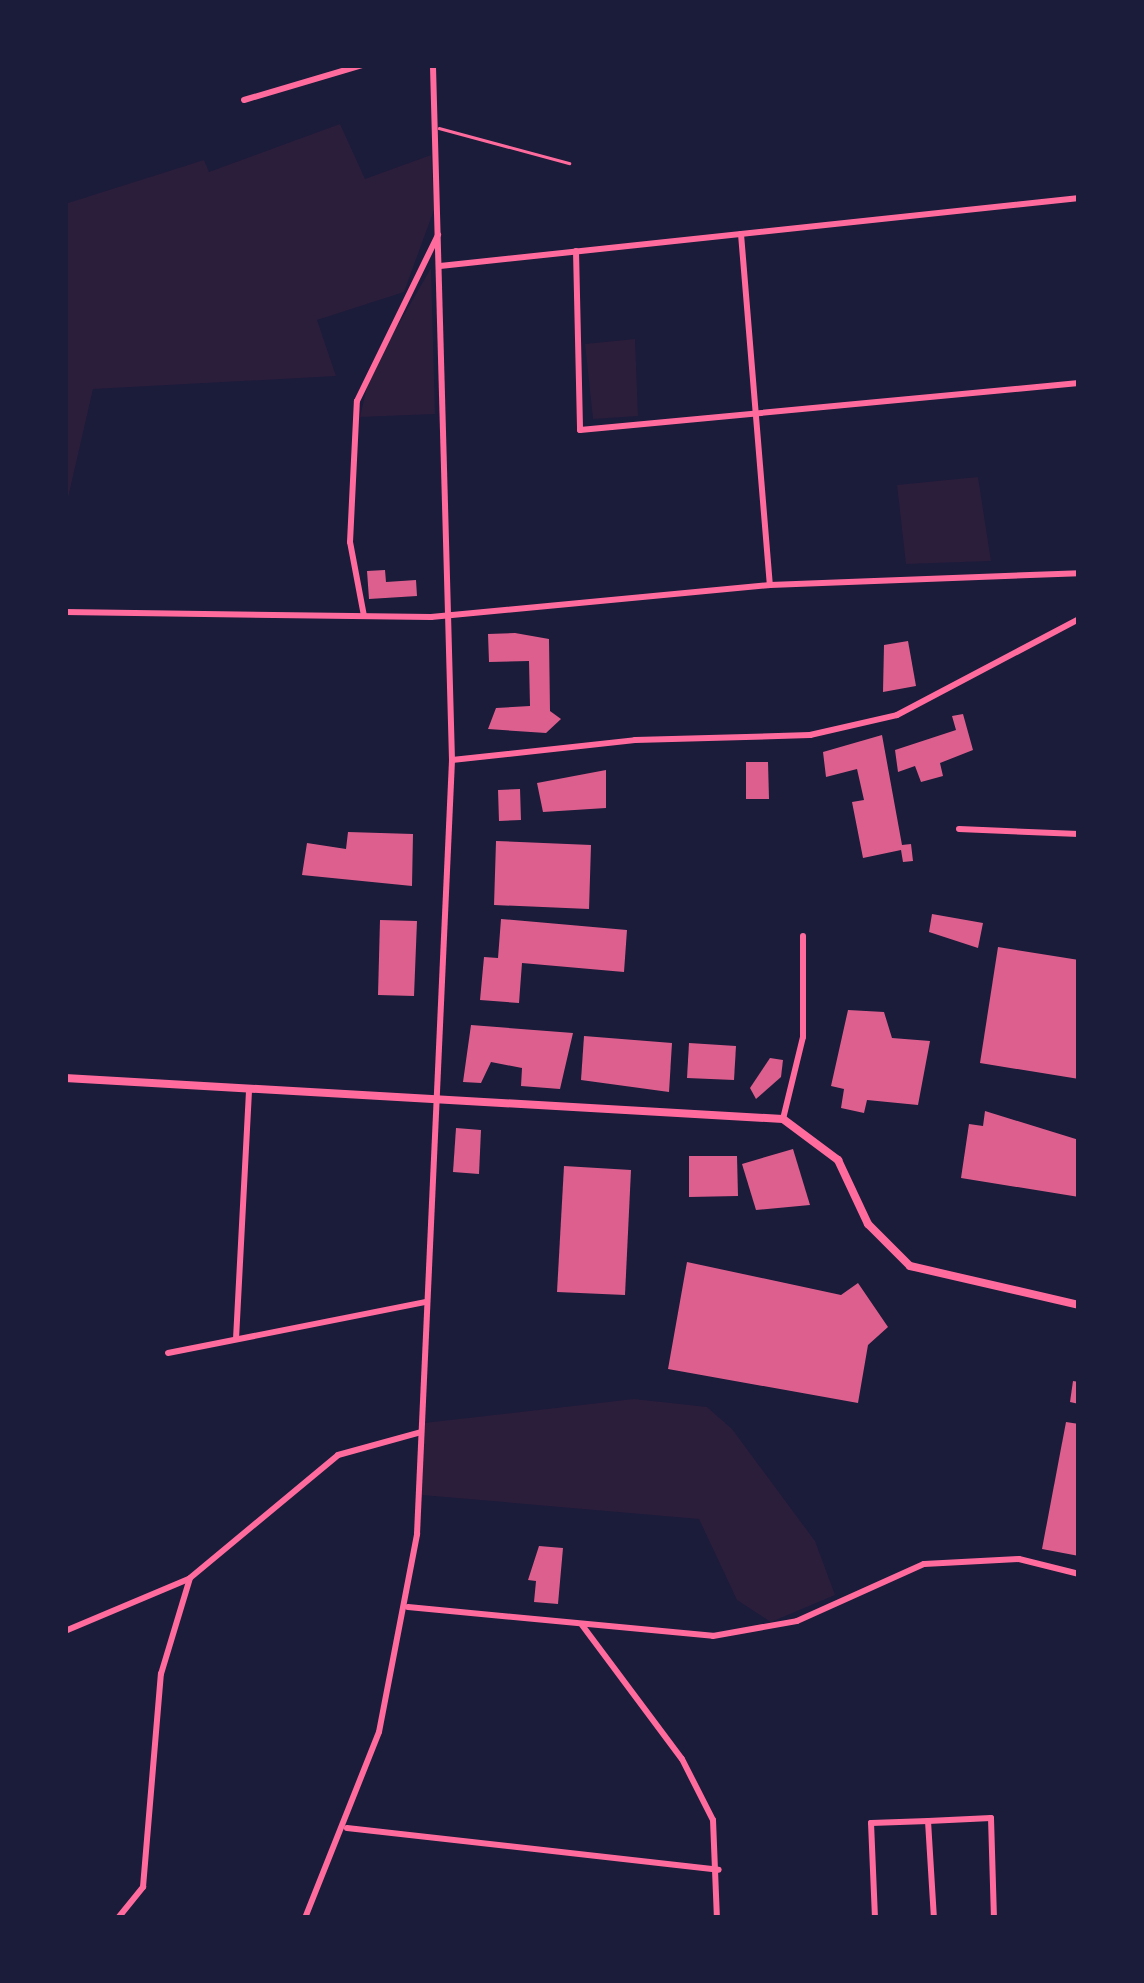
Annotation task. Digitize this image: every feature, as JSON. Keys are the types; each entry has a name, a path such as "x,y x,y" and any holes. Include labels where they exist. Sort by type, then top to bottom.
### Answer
{"street":[{"path":"244,100 362,65"},
{"path":"305,1918 347,1828 408,1607 421,1432 452,760 438,128 433,65"},
{"path":"440,266 1079,198"},
{"path":"364,617 350,542 357,400 439,234"},
{"path":"741,234 770,585"},
{"path":"576,251 579,429 1079,383"},
{"path":"65,612 448,616 770,585 1079,573"},
{"path":"452,760 635,740 810,735 931,700 1079,620"},
{"path":"959,829 1079,834"},
{"path":"783,1119 803,1037 802,936"},
{"path":"65,1078 436,1104 783,1119 838,1160 868,1224 910,1266 1079,1306"},
{"path":"236,1340 250,1091"},
{"path":"168,1353 426,1302"},
{"path":"65,1631 190,1578 338,1455 421,1432"},
{"path":"408,1607 713,1636 763,1627 924,1564 1019,1559 1079,1574"},
{"path":"118,1918 143,1887 161,1674 190,1578"},
{"path":"582,1625 682,1759 713,1820 719,1870 717,1918"},
{"path":"875,1918 871,1823 991,1818 994,1918"},
{"path":"928,1821 934,1918"},
{"path":"347,1828 719,1870"}],"lane":[{"path":"438,128 569,163"}],"shaded area":[{"path":"340,124 365,179 431,155 434,210 404,292 317,320 336,376 93,389 65,511 65,204 204,160 209,172"},
{"path":"431,268 435,414 360,417 370,374"},
{"path":"635,339 638,416 593,419 585,344"},
{"path":"978,477 991,561 906,564 897,485"},
{"path":"634,1399 707,1407 732,1429 815,1541 835,1595 771,1622 737,1600 699,1519 422,1495 424,1423"}],"building":[{"path":"385,570 386,582 416,580 417,596 369,599 367,571"},
{"path":"515,633 549,639 550,711 561,719 546,733 488,729 496,708 530,706 529,661 489,662 488,634"},
{"path":"908,641 916,686 883,692 884,645"},
{"path":"963,714 973,750 940,763 943,776 921,782 915,766 898,772 895,750 956,730 952,716"},
{"path":"882,735 902,845 911,844 913,861 903,862 901,850 863,858 852,802 864,800 857,769 826,777 823,752"},
{"path":"746,762 768,762 769,799 746,799"},
{"path":"606,770 606,808 543,812 537,783"},
{"path":"520,789 521,820 499,821 498,790"},
{"path":"348,832 413,834 412,886 302,875 307,843 346,849"},
{"path":"496,841 591,845 589,909 494,905"},
{"path":"932,914 983,923 978,948 929,932"},
{"path":"501,919 627,930 624,972 522,963 519,1003 480,1000 484,957 498,958"},
{"path":"380,920 417,921 414,996 378,995"},
{"path":"998,947 1079,960 1079,1079 980,1063"},
{"path":"848,1010 884,1012 892,1038 930,1041 918,1105 867,1100 864,1113 841,1108 844,1089 831,1086"},
{"path":"471,1025 573,1033 560,1089 521,1086 522,1068 491,1062 481,1083 463,1082"},
{"path":"584,1036 672,1043 669,1092 581,1080"},
{"path":"689,1043 736,1046 734,1080 687,1078"},
{"path":"770,1058 783,1060 781,1077 756,1099 750,1088"},
{"path":"985,1111 1079,1140 1079,1197 961,1178 969,1124 983,1126"},
{"path":"456,1128 481,1130 479,1174 453,1172"},
{"path":"793,1149 810,1205 756,1210 742,1164"},
{"path":"689,1156 737,1156 738,1196 689,1197"},
{"path":"564,1166 631,1170 625,1295 557,1292"},
{"path":"687,1262 841,1295 858,1283 888,1327 868,1345 858,1403 668,1369"},
{"path":"1073,1381 1079,1382 1079,1404 1070,1402"},
{"path":"1066,1422 1079,1424 1079,1556 1042,1549"},
{"path":"539,1546 563,1548 558,1604 534,1602 536,1581 528,1580"}]}
